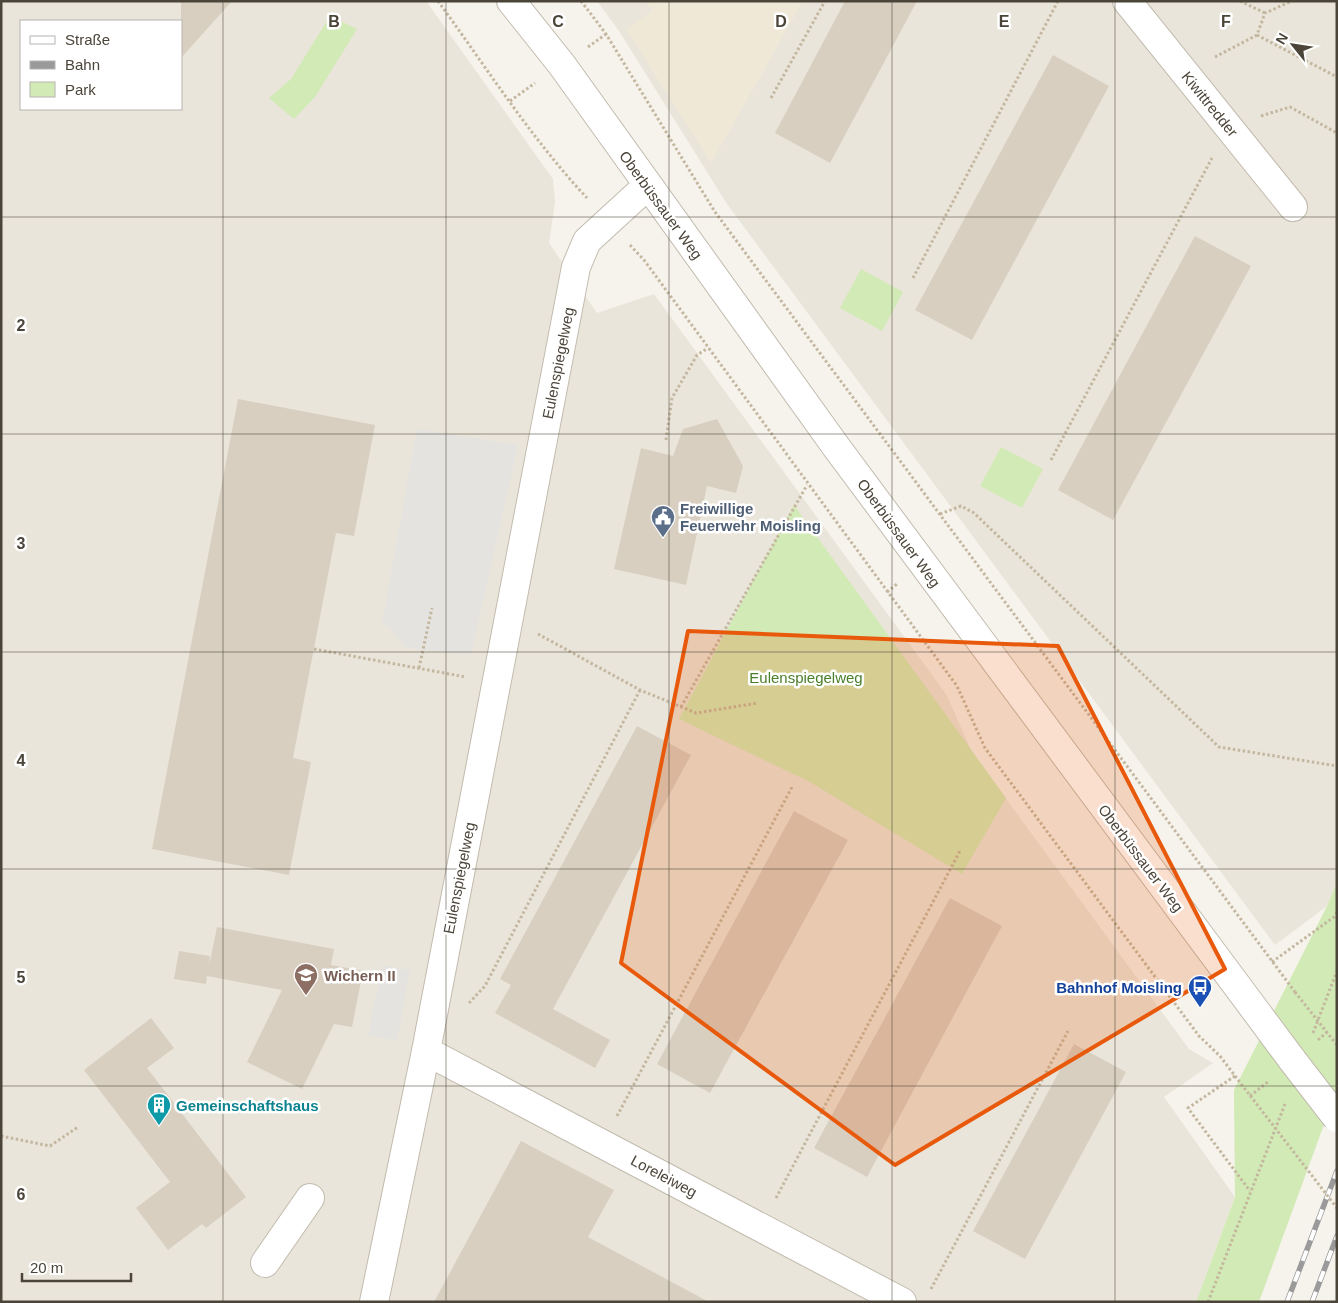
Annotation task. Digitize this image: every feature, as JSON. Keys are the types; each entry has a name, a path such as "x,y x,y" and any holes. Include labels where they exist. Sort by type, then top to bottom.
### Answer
{"street":[{"name":"Oberbüssauer Weg","path":"511,1 562,65 647,186 854,471 1337,1118"},
{"name":"Kiwittredder","path":"1128,1 1293,206"},
{"name":"Eulenspiegelweg","path":"374,1302 426,1051 576,267 587,242 647,186"},
{"name":"Loreleiweg","path":"426,1051 902,1302"},
{"path":"265,1263 310,1198"}],"path":[{"path":"438,1 570,180 644,260 807,485 957,686 985,748 1199,1036 1220,1056 1337,1208"},
{"path":"581,1 606,34 715,212 1272,962 1337,1045"},
{"path":"771,98 825,1"},
{"path":"913,278 1058,1"},
{"path":"1240,1 1265,13"},
{"path":"1185,73 1257,35 1265,13 1292,1"},
{"path":"1257,35 1337,77"},
{"path":"1051,460 1229,128 1290,106 1337,134"},
{"path":"666,440 672,398 697,356 708,348"},
{"path":"681,707 807,485"},
{"path":"940,514 961,506 974,514 1219,747 1337,766"},
{"path":"419,668 432,608"},
{"path":"509,618 640,690 681,707 696,712 758,703"},
{"path":"314,649 497,683"},
{"path":"465,1008 485,986 640,690"},
{"path":"602,1144 792,788"},
{"path":"761,1227 961,849"},
{"path":"1272,962 1334,917 1337,912"},
{"path":"1325,1004 1337,971"},
{"path":"929,1293 1068,1031"},
{"path":"1235,1076 1188,1108 1250,1191"},
{"path":"1,1136 50,1146 78,1127"},
{"path":"1208,1302 1264,1154"}],"highlighted area":[{"path":"688,631 1058,646 1225,969 895,1165 621,963"}],"shaded area":[{"path":"1,1 426,1 553,179 555,202 549,243 597,313 654,294 946,694 972,752 1189,1049 1213,1063 1164,1097 1235,1197 1196,1302 1,1302"},
{"path":"597,1 1337,1 1337,882 1327,906 1275,945 727,204 619,31"},
{"path":"646,1 803,1 711,163 626,29 652,11"},
{"path":"417,429 518,445 471,655 406,648 391,629 382,623"},
{"path":"382,965 410,970 397,1041 368,1035"}],"green space":[{"path":"330,16 357,29 315,97 294,119 269,98 291,79"},
{"path":"861,269 903,292 882,331 840,308"},
{"path":"1001,447 1043,469 1022,508 980,486"},
{"name":"Eulenspiegelweg","path":"794,505 1006,798 962,874 810,782 679,719"},
{"path":"1337,882 1337,1089 1259,1302 1196,1302 1235,1197 1234,1090 1327,906"}],"building":[{"path":"181,1 232,1 182,57"},
{"path":"845,1 917,1 830,163 775,133"},
{"path":"1053,55 1109,86 972,340 915,310"},
{"path":"1195,236 1251,266 1113,520 1058,490"},
{"path":"238,399 375,425 354,536 336,533 293,758 311,762 289,875 152,849"},
{"path":"717,419 743,466 736,493 707,486 686,585 614,569 641,448 673,456 683,429"},
{"path":"637,726 691,755 553,1009 610,1040 595,1068 495,1013 511,985 500,979"},
{"path":"794,811 848,840 710,1093 657,1064"},
{"path":"950,898 1002,926 867,1177 814,1148"},
{"path":"217,927 334,949 331,965 363,971 352,1027 334,1024 302,1089 247,1062 282,990 207,976 206,984 174,979 179,951 210,956 209,966"},
{"name":"Gemeinschaftshaus","path":"151,1018 174,1048 147,1068 246,1197 206,1228 202,1224 168,1250 136,1208 170,1182 84,1070"},
{"path":"1074,1044 1126,1072 1025,1259 973,1231"},
{"path":"521,1141 614,1190 588,1237 709,1302 434,1302"}],"railway":[{"path":"1287,1302 1337,1171"},
{"path":"1312,1302 1337,1236"}],"place":[{"name":"Freiwillige Feuerwehr Moisling","path":"663,538"},
{"name":"Wichern II","path":"306,996"},
{"name":"Bahnhof Moisling","path":"1200,1008"},
{"name":"Gemeinschaftshaus","path":"159,1126"}]}
